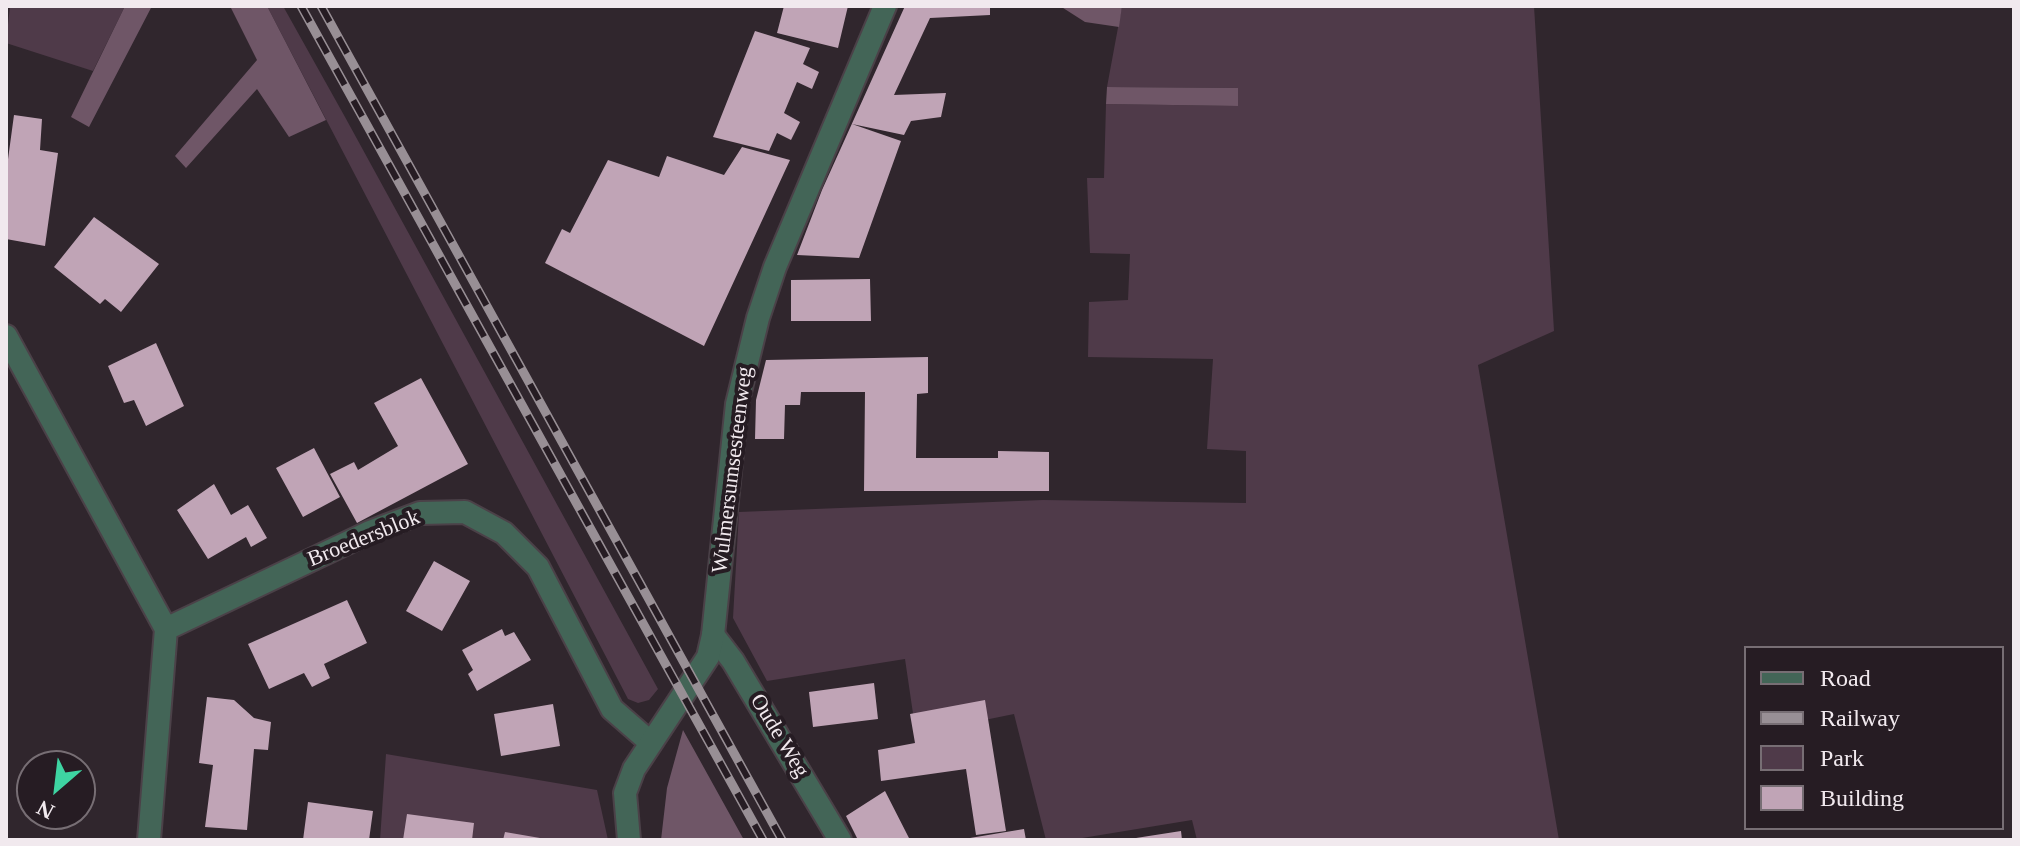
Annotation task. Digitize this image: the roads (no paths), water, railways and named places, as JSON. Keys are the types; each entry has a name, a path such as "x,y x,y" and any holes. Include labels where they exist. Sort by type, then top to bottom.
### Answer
{"street":[{"name":"Wulmersumsesteenweg","path":"629,840 625,793 634,769 708,657 713,635 737,404 758,318 775,267 885,6"},
{"path":"6,336 166,629 149,840"},
{"name":"Broedersblok","path":"166,629 383,527 420,513 465,512 504,533 538,567 612,709 651,743"},
{"name":"Oude Weg","path":"713,635 741,674 840,840"}],"railway":[{"path":"301,6 763,840"},
{"path":"321,6 782,840"}]}
